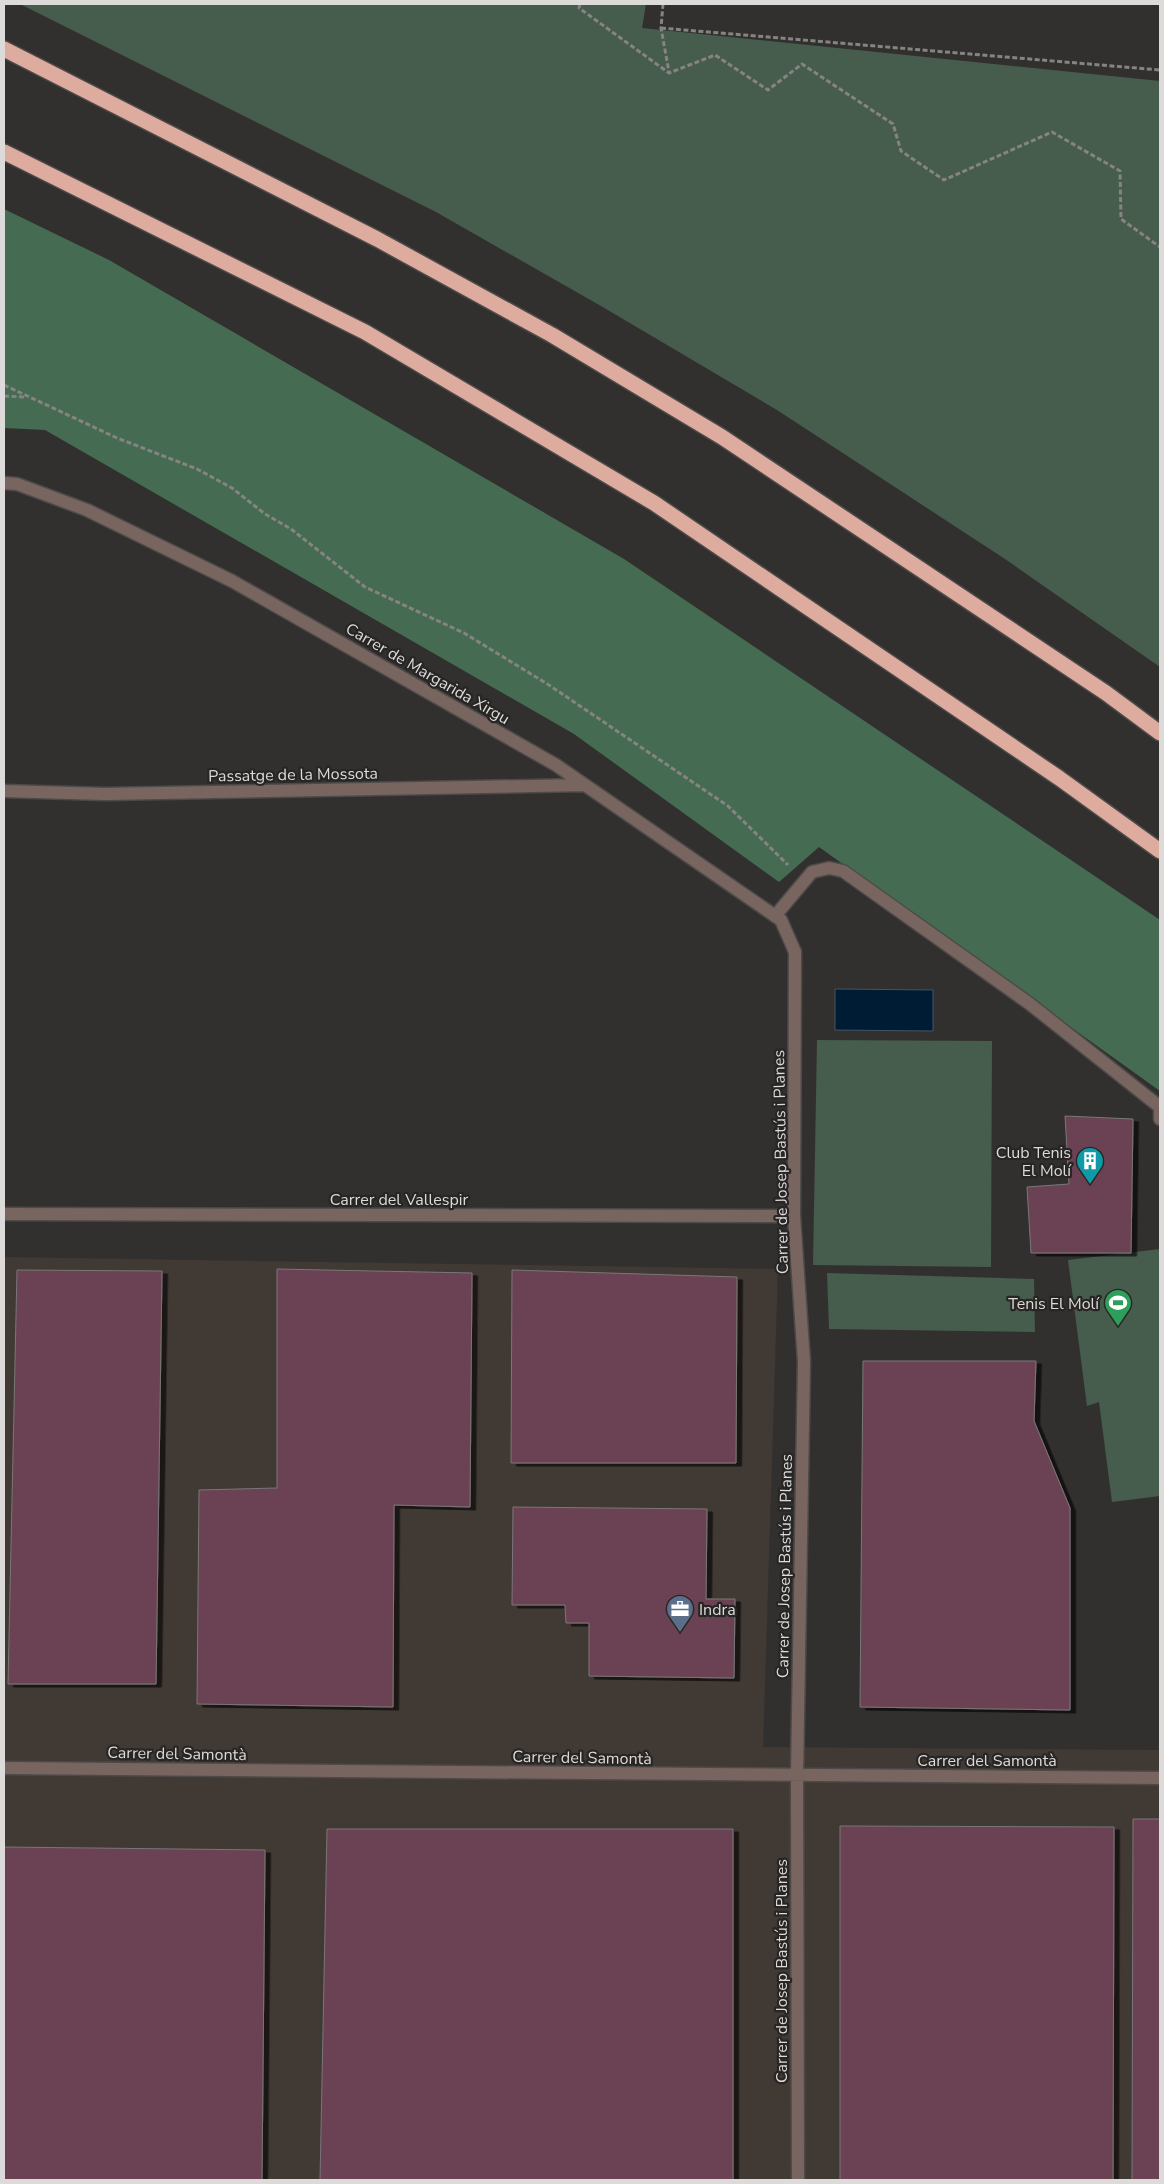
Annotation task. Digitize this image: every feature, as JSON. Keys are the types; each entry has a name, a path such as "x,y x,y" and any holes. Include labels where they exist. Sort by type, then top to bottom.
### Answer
{"highway":[{"path":"4,49 369,235 569,345 722,437 1106,693 1160,733"},
{"path":"4,152 366,332 654,503 1059,778 1160,851"}],"street":[{"name":"Carrer de Margarida Xirgu","path":"4,483 18,484 88,510 232,581 556,765 781,920 795,952"},
{"name":"Passatge de la Mossota","path":"4,791 105,794 583,785"},
{"path":"775,916 812,872 828,868 843,871 1030,1004 1160,1107 1160,1119"},
{"name":"Carrer de Josep Bastús i Planes","path":"795,952 794,1216 804,1362 797,1775 798,2180"},
{"name":"Carrer del Vallespir","path":"4,1214 794,1216"},
{"name":"Carrer del Samontà","path":"4,1768 1160,1778"}],"path":[{"path":"580,4 579,8 669,73"},
{"path":"664,4 660,28 669,73"},
{"path":"660,28 1160,70"},
{"path":"669,73 715,55 768,90 802,64 893,124 901,151 944,180 1052,132 1120,172 1121,219 1160,247"},
{"path":"4,385 117,438 197,468 232,488 265,514 291,529 365,586 464,633 549,685 728,806 804,882"},
{"path":"4,396 27,397"}],"shaded area":[{"path":"4,1257 778,1269 763,1747 1160,1750 1160,2180 4,2180"}],"green space":[{"path":"20,4 646,4 642,28 1160,81 1160,667 1005,559 777,410 601,306 436,212"},
{"path":"4,209 109,260 624,559 1160,920 1160,1091 819,847 779,882 574,734 45,430 4,428"},
{"path":"817,1040 992,1041 991,1267 813,1265"},
{"name":"Tenis El Molí","path":"1160,1249 1160,1496 1112,1502 1099,1402 1087,1406 1068,1260"},
{"path":"827,1273 1034,1279 1035,1332 829,1329"}],"water":[{"path":"835,989 933,990 933,1031 835,1030"}],"building":[{"name":"Club Tenis El Molí","path":"1065,1116 1133,1119 1131,1253 1031,1253 1027,1187 1069,1184"},
{"path":"277,1269 472,1273 470,1507 394,1505 393,1707 197,1704 199,1490 277,1488"},
{"path":"17,1270 162,1271 156,1684 8,1684"},
{"path":"512,1270 737,1277 736,1463 511,1463"},
{"path":"863,1361 1036,1361 1034,1421 1070,1508 1070,1710 860,1707"},
{"path":"513,1507 707,1509 706,1599 735,1599 734,1678 589,1676 589,1623 566,1623 565,1605 512,1605"},
{"path":"1133,1819 1160,1819 1160,2180 1132,2180"},
{"path":"840,1826 1114,1827 1113,2180 840,2180"},
{"path":"327,1829 733,1829 733,2180 320,2180"},
{"path":"4,1847 265,1850 262,2180 4,2180"}],"place":[{"name":"Club Tenis El Molí","path":"1090,1185"},
{"name":"Tenis El Molí","path":"1118,1327"},
{"name":"Indra","path":"680,1633"}]}
